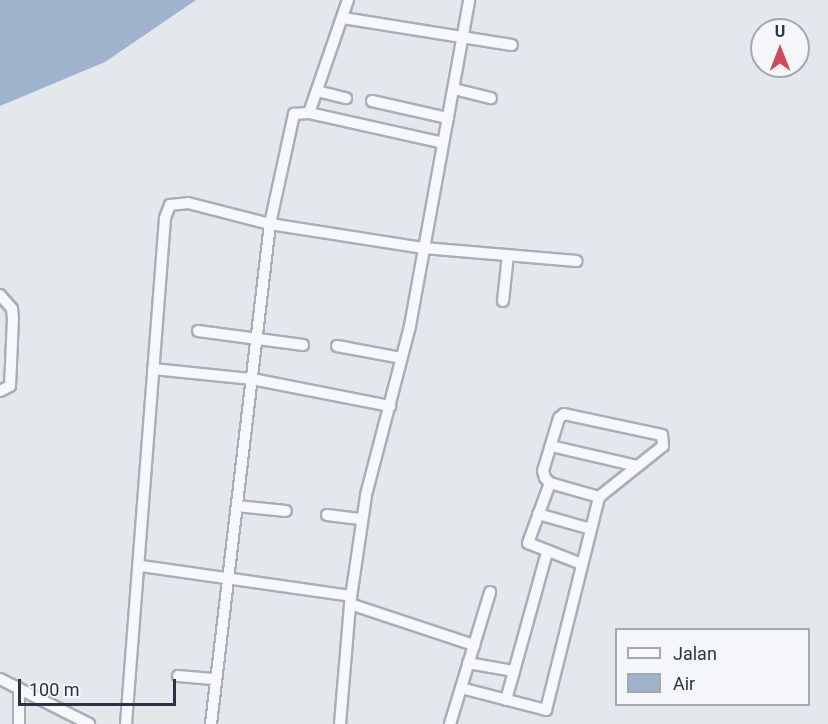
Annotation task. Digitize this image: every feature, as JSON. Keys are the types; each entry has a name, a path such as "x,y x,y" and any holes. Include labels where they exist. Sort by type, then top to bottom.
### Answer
{"street":[{"path":"309,113 348,0"},
{"path":"340,724 350,600 362,519 376,448 390,406 424,248 469,0"},
{"path":"343,18 512,45"},
{"path":"454,89 491,98"},
{"path":"317,91 346,98"},
{"path":"372,101 448,118"},
{"path":"211,724 270,224 294,114 309,113 443,143"},
{"path":"126,724 141,566 165,218 170,205 188,203 270,224 424,248 576,261"},
{"path":"503,301 508,255"},
{"path":"0,295 12,309 10,386 0,391"},
{"path":"198,331 303,345"},
{"path":"337,346 401,358"},
{"path":"0,352 11,363"},
{"path":"153,369 252,379 390,406"},
{"path":"461,688 546,710 599,497 663,446 662,435 564,414 559,418 543,471 550,483 599,497"},
{"path":"551,446 637,466"},
{"path":"550,483 528,543 582,564"},
{"path":"237,506 286,511"},
{"path":"538,514 591,528"},
{"path":"327,515 362,519"},
{"path":"506,700 548,552"},
{"path":"141,566 350,600 474,645"},
{"path":"450,724 490,592"},
{"path":"468,663 514,671"},
{"path":"178,676 216,679"},
{"path":"0,679 89,724"},
{"path":"19,689 19,724"}],"water":[{"path":"0,0 196,0 105,62 0,106"}]}
